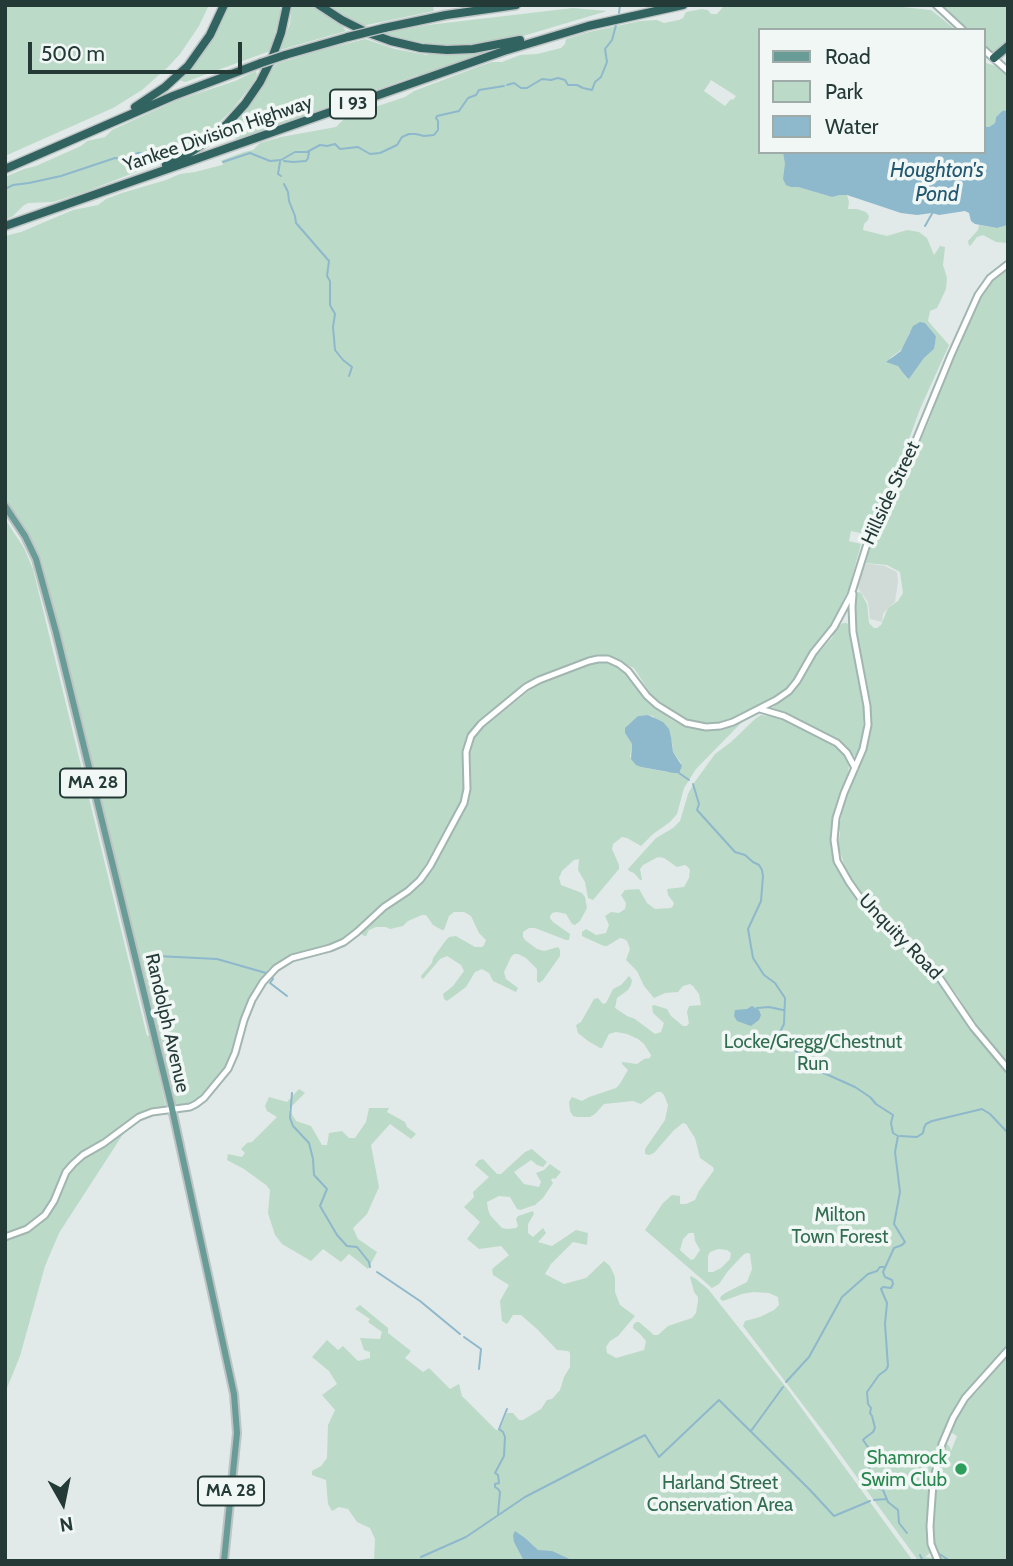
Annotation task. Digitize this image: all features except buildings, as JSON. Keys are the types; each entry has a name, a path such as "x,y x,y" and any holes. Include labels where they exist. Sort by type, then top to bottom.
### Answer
{"highway":[{"path":"92,131 152,97 177,77 204,44 224,5"},
{"path":"119,186 187,154 212,138 231,120 265,72 279,38 287,5"},
{"path":"319,5 370,34 401,44 436,50 492,47 588,26"},
{"path":"493,5 505,6"},
{"path":"5,169 182,92 285,55 384,28 446,15 516,5"},
{"name":"Yankee Division Highway","path":"5,228 21,220 484,57 588,26 683,5"},
{"path":"994,58 1008,46"}],"main road":[{"path":"936,5 961,28"},
{"path":"985,51 1008,71"},
{"name":"Hillside Street","path":"5,1237 24,1231 45,1215 54,1201 64,1175 73,1164 136,1118 198,1104 224,1075 235,1053 252,1000 274,969 292,958 344,942 422,877 465,802 466,753 469,740 481,724 528,686 544,677 589,661 612,660 624,667 653,702 690,724 706,727 720,726 784,695 794,685 812,654 835,625 854,587 872,529 914,445 977,297 989,279 1008,264"},
{"name":"Randolph Avenue","path":"5,506 29,543 42,577 172,1110 236,1410 237,1439 224,1561"},
{"name":"Unquity Road","path":"854,587 853,634 868,714 861,755 843,796 834,828 834,848 840,866 856,892 879,920 937,974 973,1027 1008,1069"},
{"path":"759,709 784,716 837,743 847,753 855,768"},
{"path":"938,1561 931,1544 930,1526 934,1479 941,1447 951,1422 967,1396 1008,1350"}],"shaded area":[{"path":"864,563 885,566 897,572 895,602 883,614 882,622 870,619 868,602 858,588"}],"green space":[{"path":"5,5 209,5 180,54 142,90 113,108 5,156"},
{"path":"229,5 280,5 280,15 270,51 185,82 180,80 200,58 217,32"},
{"path":"292,5 313,5 340,23 346,31 280,50 290,24"},
{"path":"328,5 429,5 433,6 434,11 362,26"},
{"path":"728,5 872,5 931,10 954,28 758,28 758,154 783,154 791,187 832,197 847,195 848,209 866,212 869,216 863,230 887,236 907,230 919,232 927,238 934,255 940,246 945,247 943,265 947,278 946,289 937,308 930,311 928,321 949,345 920,409 904,453 865,534 851,531 849,541 861,544 849,588 834,621 788,688 778,696 723,723 695,723 674,712 652,696 634,668 610,657 598,656 582,661 524,685 468,734 463,751 463,795 419,876 408,888 381,906 342,940 292,955 269,969 248,1000 228,1062 198,1098 179,1105 175,1103 41,558 5,499 5,236 180,174 222,165 224,162 220,161 253,150 260,143 336,127 354,114 492,62 561,48 566,39 640,21 657,20 664,23 683,18 686,12 702,9 717,14","holes":["711,80 736,96 725,106 704,91","925,323 936,336 934,349 909,379 906,378 890,358 904,348 909,333"]},
{"path":"942,5 1008,5 1008,42 994,54 985,46 985,28 966,28"},
{"path":"573,8 607,11 523,36 476,46 442,45 380,34 428,25"},
{"path":"365,39 395,49 427,55 428,52 466,54 495,51 419,77 418,75 237,139 226,133 247,110 276,64"},
{"path":"985,61 1008,76 1008,110 1002,111 996,117 995,123 985,127"},
{"path":"256,71 253,83 232,110 205,136 183,150 151,166 85,192 53,202 28,203 5,220 5,177 36,166 87,141 105,137 112,130 175,101"},
{"path":"979,225 997,228 1008,225 1008,243 996,242 983,235 977,237 969,246 968,241"},
{"path":"1008,268 1008,1064 970,1016 938,969 894,931 867,902 852,882 838,845 844,802 864,755 870,726 870,703 855,628 856,593 861,593 867,604 869,623 877,628 888,608 898,601 903,593 900,572 887,565 866,563 867,554 877,523 916,451 946,373 979,299 991,282"},
{"path":"5,519 24,548 33,569 167,1112 142,1117 127,1128 59,1233 45,1266 20,1356 5,1393"},
{"path":"843,623 847,623 849,627 864,711 862,743 855,756 837,740 772,708 796,688 815,657"},
{"path":"593,662 613,663 626,672 649,702 672,720 688,728 714,730 743,721 696,769 684,788 677,814 670,822 641,846 622,837 613,844 612,849 619,869 593,900 588,898 585,882 578,870 579,859 562,871 559,878 561,885 582,893 587,908 575,925 566,914 557,912 550,916 553,922 570,934 569,940 535,928 523,932 525,940 537,949 544,951 558,947 560,950 560,956 543,980 539,983 537,981 537,969 526,958 514,954 504,972 506,979 518,988 516,992 493,981 489,973 482,969 475,972 466,987 447,1001 443,994 464,971 461,965 447,956 440,959 424,978 421,976 449,937 456,936 475,947 484,945 486,940 479,933 471,916 464,912 454,912 449,916 444,930 433,925 426,915 422,915 403,926 390,929 376,927 369,930 366,936 361,933 381,914 419,887 438,857 467,805 470,789 470,743 480,730 535,686","holes":["638,716 653,716 672,742 673,752 681,763 667,772 641,767 630,757 632,744 625,733"]},
{"path":"761,715 787,721 838,747 844,753 849,765 848,775 836,804 830,833 835,866 873,919 935,975 973,1033 1008,1074 1008,1346 957,1403 941,1435 933,1464 927,1512 930,1553 925,1557 935,1561 918,1561 743,1326 745,1321 774,1310 779,1305 778,1297 769,1293 753,1292 723,1301 720,1299 727,1292 747,1282 752,1269 750,1254 744,1254 719,1284 712,1288 645,1230 663,1203 672,1195 680,1196 680,1204 695,1200 714,1170 700,1158 695,1138 683,1123 654,1153 645,1154 645,1149 665,1120 668,1105 664,1095 657,1092 641,1104 633,1101 604,1104 590,1117 573,1116 570,1111 569,1102 572,1097 582,1101 616,1088 628,1070 622,1062 637,1064 651,1055 644,1044 627,1034 609,1034 600,1048 578,1033 576,1025 581,1022 594,999 598,998 603,1004 606,1003 613,989 629,976 631,985 617,998 615,1008 655,1034 661,1032 664,1023 653,1013 652,1006 667,1009 671,1016 683,1026 687,1026 689,1006 701,1005 699,994 690,984 683,986 678,992 665,993 654,998 637,971 626,960 630,949 627,941 620,938 604,946 582,936 582,932 586,929 596,935 606,933 609,925 605,916 625,909 626,903 621,895 625,890 639,889 647,903 655,909 673,906 667,889 684,887 689,878 688,867 677,867 658,857 640,869 642,880 628,869 656,838 680,821 688,794 715,754","holes":["689,1233 694,1233 700,1250 691,1260 680,1250 683,1239","718,1249 731,1253 730,1259 721,1268 708,1272 708,1256 710,1252"]},
{"path":"299,1089 305,1093 289,1109 296,1121 311,1126 322,1145 327,1145 329,1133 342,1131 349,1138 355,1138 366,1122 369,1108 389,1108 387,1112 405,1122 416,1134 411,1139 390,1124 371,1145 379,1187 367,1214 353,1228 358,1239 377,1252 368,1269 349,1254 341,1262 323,1249 311,1261 282,1244 275,1235 268,1213 270,1190 244,1169 227,1160 228,1154 242,1157 245,1153 241,1149 277,1117 267,1111 265,1106 269,1097 287,1102"},
{"name":"Harland Street Conservation Area","path":"532,1149 547,1162 543,1167 531,1160 514,1172 524,1184 539,1187 541,1182 536,1173 550,1164 561,1172 551,1180 553,1183 535,1205 520,1210 510,1197 499,1196 487,1202 490,1215 502,1228 508,1229 518,1226 518,1216 533,1211 528,1233 533,1237 543,1228 546,1233 538,1242 552,1246 576,1230 588,1233 587,1245 573,1242 545,1274 564,1284 586,1278 604,1261 610,1266 615,1277 615,1292 620,1305 635,1316 618,1336 610,1341 606,1347 607,1353 616,1358 644,1350 646,1341 633,1328 636,1322 658,1335 668,1326 692,1318 696,1313 698,1297 690,1277 696,1279 708,1289 789,1391 913,1561 374,1561 375,1539 370,1528 357,1522 348,1509 339,1507 332,1511 328,1504 326,1480 312,1475 312,1471 321,1466 327,1458 328,1425 335,1410 322,1395 337,1384 329,1371 312,1357 327,1340 338,1350 343,1346 358,1361 370,1358 370,1352 364,1350 360,1338 380,1339 382,1332 368,1322 370,1319 355,1309 360,1305 411,1351 405,1358 423,1372 429,1368 450,1389 459,1384 462,1396 496,1430 500,1429 507,1413 513,1413 519,1420 523,1420 541,1409 547,1400 552,1399 560,1390 570,1367 570,1353 557,1350 521,1315 513,1315 507,1324 502,1321 500,1301 509,1285 493,1275 492,1269 509,1255 501,1246 479,1249 467,1239 480,1222 464,1207 474,1197 473,1192 489,1177 475,1165 479,1160 483,1159 497,1174 501,1174"},
{"path":"1008,1355 1008,1561 942,1561 933,1542 932,1527 942,1451 946,1443 951,1451 957,1436 952,1433 952,1426 972,1396"}],"water":[{"name":"Houghton's Pond","path":"1008,110 1008,225 997,228 975,224 965,211 939,215 901,213 847,195 832,197 791,187 786,185 783,179 783,154 985,154 985,127 995,123 996,117 1002,111"},
{"path":"920,322 925,323 936,336 935,344 934,349 909,379 898,366 886,362 901,351 913,326"},
{"path":"648,715 663,722 669,729 673,752 682,766 679,773 641,767 631,759 632,744 625,728 638,716"},
{"path":"752,1006 759,1010 759,1020 751,1026 737,1021 735,1010"},
{"path":"515,1531 538,1550 552,1551 574,1561 524,1561 514,1542"}],"waterway":[{"path":"619,13 620,5"},
{"path":"507,85 514,83 521,88 527,88 542,79 558,78 565,80 568,85 592,90 607,62 605,49 612,40 616,25"},
{"path":"223,162 250,153 270,161 281,160 295,152 307,152 320,145 335,144 340,149 358,147 370,154 380,153 397,145 402,137 409,134 434,135 438,130 437,116 459,111 468,98 476,95 479,90 504,86"},
{"path":"284,161 306,161 309,152"},
{"path":"5,189 61,176 115,158 127,159 138,153 158,153 170,158"},
{"path":"280,162 278,174 281,176"},
{"path":"284,184 296,223 329,261 327,276 330,281 330,305 335,314 335,350 352,367 349,376"},
{"path":"925,226 933,212"},
{"path":"679,773 689,780"},
{"path":"693,784 699,804 697,810 735,852 745,855 762,870 761,901 748,929 753,958 785,998 784,1024 781,1030 790,1047 810,1060 817,1070 855,1087 893,1115 893,1133 898,1136 895,1152 900,1192 894,1224 905,1242 894,1248 883,1272 893,1284 891,1288 881,1289 887,1303 885,1324 888,1366 867,1392 875,1428 863,1440 870,1457 869,1475 876,1487 883,1490 888,1502 898,1510 899,1523 907,1533"},
{"path":"157,956 217,959 266,973"},
{"path":"272,977 270,983 287,996"},
{"path":"757,1008 783,1010"},
{"path":"292,1093 290,1118 293,1126 309,1143 314,1175 327,1189 320,1206 337,1235 347,1246 357,1247 370,1267"},
{"path":"900,1136 917,1137 923,1133 926,1124 932,1121 982,1109 1008,1133"},
{"path":"786,1382 809,1357 842,1297 868,1274 884,1267"},
{"path":"377,1272 420,1301 460,1334"},
{"path":"464,1337 481,1349 479,1369"},
{"path":"751,1431 783,1387"},
{"path":"421,1557 466,1537 525,1497 645,1435 659,1457 719,1400 834,1516 870,1501"},
{"path":"498,1514 500,1492 495,1487 495,1484 499,1483 495,1473 504,1456 505,1437 499,1429 507,1409"},
{"path":"874,1500 886,1499"},
{"path":"938,1553 950,1561"},
{"path":"920,1555 923,1561"}],"place":[{"name":"Shamrock Swim Club","path":"961,1469"}],"park label":[{"name":"Locke/Gregg/Chestnut Run","path":"813,1053"},
{"name":"Milton Town Forest","path":"840,1226"}]}
